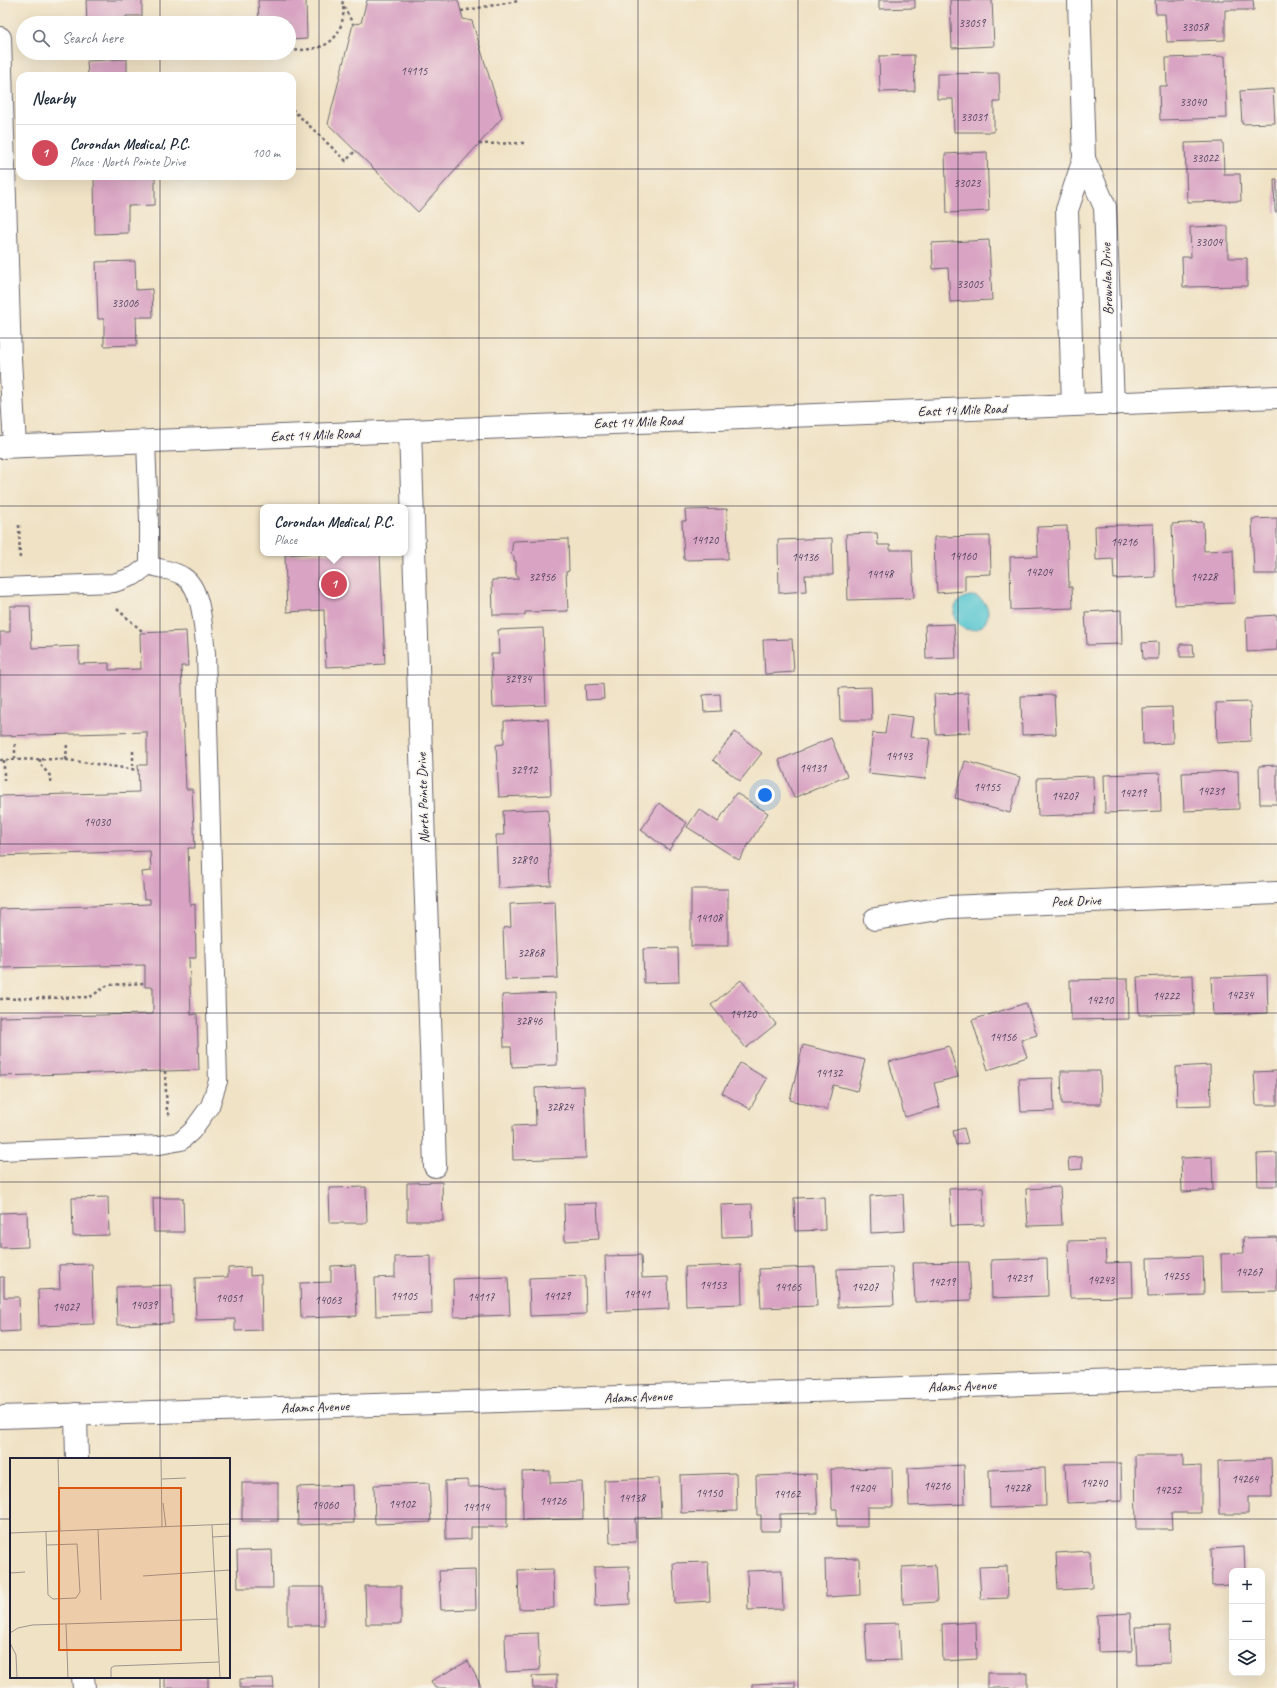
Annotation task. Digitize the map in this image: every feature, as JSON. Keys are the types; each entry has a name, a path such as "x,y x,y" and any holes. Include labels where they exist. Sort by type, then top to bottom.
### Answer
{"street":[{"name":"Brownlea Drive","path":"1073,405 1067,210 1084,159 1080,0"},
{"path":"0,38 10,359 7,446"},
{"name":"Brownlea Drive","path":"1084,159 1105,207 1113,404"},
{"name":"East 14 Mile Road","path":"7,446 146,442 1277,398"},
{"name":"North Pointe Drive","path":"410,431 435,1166"},
{"name":"Peck Drive","path":"875,918 950,907 1277,893"},
{"name":"Adams Avenue","path":"0,1417 1277,1376"},
{"path":"76,1414 77,1458"}],"lane":[{"path":"146,442 149,520 148,566"},
{"path":"0,587 114,583 134,576 148,566"},
{"path":"0,1151 160,1145 181,1141 192,1131 210,1106 218,1081 206,653 203,630 199,601 192,583 183,576 148,566"}],"path":[{"path":"342,0 353,24"},
{"path":"461,11 518,1"},
{"path":"296,49 314,48 327,44 333,40 338,35 344,7"},
{"path":"296,113 346,161 355,151"},
{"path":"479,144 524,143"},
{"path":"19,525 20,564"},
{"path":"115,607 142,631 142,633"},
{"path":"66,760 67,742"},
{"path":"15,744 15,760"},
{"path":"133,751 133,770"},
{"path":"40,759 40,764 51,777 51,783"},
{"path":"4,784 2,760 66,760 138,770"},
{"path":"0,999 90,997 108,985 145,983"},
{"path":"165,1071 167,1112 176,1120"}],"water":[{"path":"971,596 983,601 988,613 983,625 971,630 959,625 954,613 959,601"}],"building":[{"path":"86,0 142,0 142,16 87,16"},
{"path":"258,0 306,0 307,39 296,40 296,16 259,16"},
{"path":"367,0 458,0 463,19 472,21 502,118 418,212 328,124 353,24 361,23"},
{"path":"879,0 915,0 915,8 879,9"},
{"path":"950,0 992,0 994,46 952,48"},
{"path":"1155,0 1253,0 1254,10 1225,10 1225,40 1167,42 1165,14 1156,14"},
{"path":"914,55 915,91 880,92 879,56"},
{"path":"1225,56 1227,118 1160,120 1159,86 1167,86 1166,58"},
{"path":"127,60 127,72 88,72 87,61"},
{"path":"999,73 1000,102 994,102 994,132 954,132 953,99 937,99 937,74"},
{"path":"1273,89 1275,123 1242,124 1240,91"},
{"path":"1223,142 1224,174 1240,174 1241,201 1187,202 1185,143"},
{"path":"987,152 989,211 947,213 945,154"},
{"path":"1274,179 1277,179 1277,212 1275,212"},
{"path":"94,180 155,180 155,205 128,206 128,233 95,234"},
{"path":"1228,226 1228,258 1247,258 1247,286 1183,287 1182,257 1191,257 1190,227"},
{"path":"989,240 992,300 950,302 948,268 933,269 932,243"},
{"path":"135,261 136,290 152,289 153,317 136,317 137,345 104,346 104,319 98,319 96,262"},
{"path":"727,509 728,559 684,560 682,521 686,521 685,510"},
{"path":"1277,518 1277,574 1254,574 1252,519"},
{"path":"1203,522 1204,551 1233,550 1235,603 1175,605 1172,524"},
{"path":"1153,524 1155,577 1114,579 1113,559 1096,560 1095,526"},
{"path":"1067,526 1069,587 1072,587 1073,608 1011,610 1010,557 1038,556 1037,527"},
{"path":"877,533 878,545 890,545 890,550 912,550 914,598 848,600 846,534"},
{"path":"990,536 991,574 965,575 965,591 937,593 934,537"},
{"path":"832,538 833,575 805,575 806,591 779,593 778,540"},
{"path":"568,539 569,571 566,572 568,611 525,612 525,615 493,615 492,580 518,579 518,575 516,575 516,561 514,561 514,556 511,554 513,541"},
{"path":"285,556 380,556 385,664 326,667 324,610 287,612"},
{"path":"10,606 30,606 32,648 79,646 79,664 109,663 109,670 141,669 140,633 186,631 188,666 181,666 186,789 192,789 195,848 188,848 190,905 195,904 196,958 189,958 191,1015 197,1014 199,1070 0,1076 0,1017 153,1014 153,987 145,987 145,965 0,968 0,909 150,904 150,899 144,899 142,872 151,871 150,851 0,856 0,796 139,792 138,765 147,765 147,732 0,736 0,632 10,632"},
{"path":"1121,610 1122,644 1087,645 1085,612"},
{"path":"1277,615 1277,650 1247,652 1246,617"},
{"path":"954,624 956,658 926,659 925,625"},
{"path":"543,628 546,705 493,707 491,654 499,654 498,630"},
{"path":"792,639 794,672 765,674 763,640"},
{"path":"1158,642 1158,659 1143,659 1142,643"},
{"path":"1180,644 1193,644 1194,657 1180,657"},
{"path":"603,684 604,699 586,700 585,685"},
{"path":"871,687 872,720 840,720 839,688"},
{"path":"968,693 970,732 936,734 934,694"},
{"path":"720,694 721,711 704,712 703,695"},
{"path":"1054,695 1056,734 1022,735 1021,696"},
{"path":"1250,702 1251,741 1217,743 1216,703"},
{"path":"1172,707 1173,743 1143,744 1142,708"},
{"path":"888,714 913,717 910,737 930,739 925,779 868,773 873,733 885,734"},
{"path":"548,719 551,795 499,797 496,745 504,744 504,721"},
{"path":"735,732 762,753 740,781 713,760"},
{"path":"831,738 847,776 794,798 779,760"},
{"path":"965,761 1020,777 1010,813 955,798"},
{"path":"1277,765 1277,804 1260,804 1259,766"},
{"path":"1238,771 1239,809 1184,811 1182,773"},
{"path":"1160,773 1161,811 1105,813 1104,775"},
{"path":"1093,776 1094,814 1038,816 1037,778"},
{"path":"736,793 768,813 739,860 687,827 699,809 718,822"},
{"path":"659,803 687,823 669,850 641,830"},
{"path":"548,809 551,885 498,888 496,835 504,835 503,811"},
{"path":"691,889 728,889 728,946 691,946"},
{"path":"555,902 558,978 505,980 503,928 511,927 510,904"},
{"path":"678,948 679,982 644,983 643,949"},
{"path":"1193,975 1194,1014 1139,1015 1137,977"},
{"path":"1267,975 1268,1013 1213,1015 1211,977"},
{"path":"1128,979 1129,1019 1071,1020 1070,980"},
{"path":"741,980 776,1024 746,1048 711,1005"},
{"path":"555,993 557,1065 512,1067 511,1047 504,1047 502,995"},
{"path":"1026,1003 1037,1035 1021,1040 1027,1057 988,1070 972,1020"},
{"path":"803,1045 865,1060 857,1091 833,1085 827,1110 790,1100"},
{"path":"949,1046 958,1077 934,1083 940,1107 905,1117 889,1062"},
{"path":"740,1063 767,1079 750,1109 722,1093"},
{"path":"1210,1065 1211,1105 1177,1106 1176,1067"},
{"path":"1061,1071 1100,1071 1101,1104 1062,1104"},
{"path":"1277,1071 1277,1105 1256,1105 1254,1072"},
{"path":"1053,1078 1054,1111 1021,1112 1019,1079"},
{"path":"584,1086 586,1158 513,1160 512,1126 536,1125 535,1088"},
{"path":"964,1128 968,1143 956,1145 953,1131"},
{"path":"1277,1153 1277,1186 1258,1186 1257,1154"},
{"path":"1082,1157 1082,1169 1069,1170 1068,1158"},
{"path":"1212,1157 1213,1190 1182,1192 1181,1158"},
{"path":"442,1182 443,1221 407,1221 407,1183"},
{"path":"366,1187 367,1223 330,1223 329,1188"},
{"path":"983,1187 984,1225 951,1226 949,1189"},
{"path":"1060,1187 1062,1225 1028,1226 1026,1189"},
{"path":"903,1194 905,1231 871,1233 870,1196"},
{"path":"108,1197 109,1235 73,1236 72,1198"},
{"path":"824,1197 825,1230 795,1231 794,1198"},
{"path":"153,1198 183,1198 184,1232 154,1232"},
{"path":"597,1203 599,1239 565,1241 564,1204"},
{"path":"752,1204 753,1236 722,1237 721,1205"},
{"path":"27,1212 28,1247 0,1248 0,1213"},
{"path":"1277,1237 1277,1291 1222,1292 1221,1254 1244,1253 1243,1238"},
{"path":"1105,1240 1106,1263 1132,1262 1133,1297 1070,1298 1068,1241"},
{"path":"641,1255 642,1278 668,1277 669,1309 607,1312 605,1256"},
{"path":"431,1256 432,1314 376,1316 375,1278 395,1277 395,1257"},
{"path":"1203,1256 1204,1295 1148,1297 1147,1258"},
{"path":"1047,1258 1048,1296 992,1298 991,1260"},
{"path":"969,1262 971,1300 915,1302 913,1263"},
{"path":"92,1264 94,1324 39,1326 38,1290 60,1289 59,1265"},
{"path":"355,1265 357,1316 301,1318 300,1283 331,1282 331,1266"},
{"path":"741,1265 742,1304 686,1306 685,1267"},
{"path":"250,1267 250,1276 261,1275 262,1330 235,1331 235,1319 196,1320 195,1278 228,1277 228,1268"},
{"path":"815,1267 817,1306 761,1308 759,1269"},
{"path":"892,1267 894,1305 838,1307 837,1269"},
{"path":"585,1276 586,1314 530,1316 529,1278"},
{"path":"0,1277 4,1277 4,1297 19,1297 20,1331 0,1332"},
{"path":"508,1277 510,1315 454,1317 453,1279"},
{"path":"172,1285 173,1323 117,1325 116,1287"},
{"path":"1135,1455 1183,1455 1183,1467 1201,1466 1201,1513 1171,1513 1172,1529 1136,1529"},
{"path":"1271,1459 1272,1497 1248,1497 1248,1514 1219,1514 1218,1461"},
{"path":"1121,1463 1122,1501 1067,1503 1065,1464"},
{"path":"964,1465 965,1504 909,1506 908,1468"},
{"path":"892,1468 893,1507 867,1507 867,1527 837,1527 837,1509 832,1509 831,1469"},
{"path":"1045,1468 1046,1506 990,1508 989,1470"},
{"path":"550,1471 550,1483 582,1482 583,1519 523,1520 522,1472"},
{"path":"736,1473 737,1511 681,1513 680,1475"},
{"path":"816,1474 818,1513 780,1514 780,1531 761,1531 761,1515 757,1515 756,1476"},
{"path":"659,1478 661,1517 635,1518 636,1542 610,1543 609,1518 605,1519 604,1480"},
{"path":"468,1480 468,1487 507,1486 507,1527 471,1527 471,1539 446,1540 445,1481"},
{"path":"242,1483 278,1483 278,1521 242,1521"},
{"path":"429,1483 431,1522 375,1524 374,1485"},
{"path":"353,1485 354,1523 298,1525 297,1487"},
{"path":"1244,1547 1245,1568 1229,1568 1229,1585 1212,1586 1211,1549"},
{"path":"272,1550 273,1588 238,1588 237,1551"},
{"path":"1090,1551 1092,1588 1058,1590 1056,1553"},
{"path":"859,1558 860,1595 826,1597 825,1559"},
{"path":"708,1562 710,1601 675,1603 673,1563"},
{"path":"935,1565 937,1602 903,1604 902,1567"},
{"path":"629,1566 630,1604 595,1606 594,1567"},
{"path":"1007,1566 1008,1598 981,1599 979,1567"},
{"path":"553,1569 554,1608 519,1609 518,1570"},
{"path":"475,1570 476,1609 441,1610 439,1571"},
{"path":"782,1570 783,1609 748,1610 747,1571"},
{"path":"365,1586 401,1586 401,1624 366,1624"},
{"path":"288,1587 323,1587 324,1625 288,1625"},
{"path":"1130,1613 1132,1651 1098,1652 1097,1615"},
{"path":"976,1622 977,1659 943,1661 942,1624"},
{"path":"899,1623 901,1660 867,1661 865,1624"},
{"path":"1169,1626 1170,1663 1137,1664 1135,1627"},
{"path":"538,1633 540,1670 506,1672 505,1634"},
{"path":"468,1661 482,1688 435,1688 431,1681"},
{"path":"987,1673 1027,1673 1027,1688 987,1688"},
{"path":"557,1675 557,1688 533,1688 532,1676"},
{"path":"165,1678 208,1678 208,1688 165,1688"},
{"path":"273,1678 274,1688 240,1688 240,1679"},
{"path":"795,1682 795,1688 752,1688 752,1684"}],"place":[{"name":"Corondan Medical, P.C.","path":"334,584"}]}
